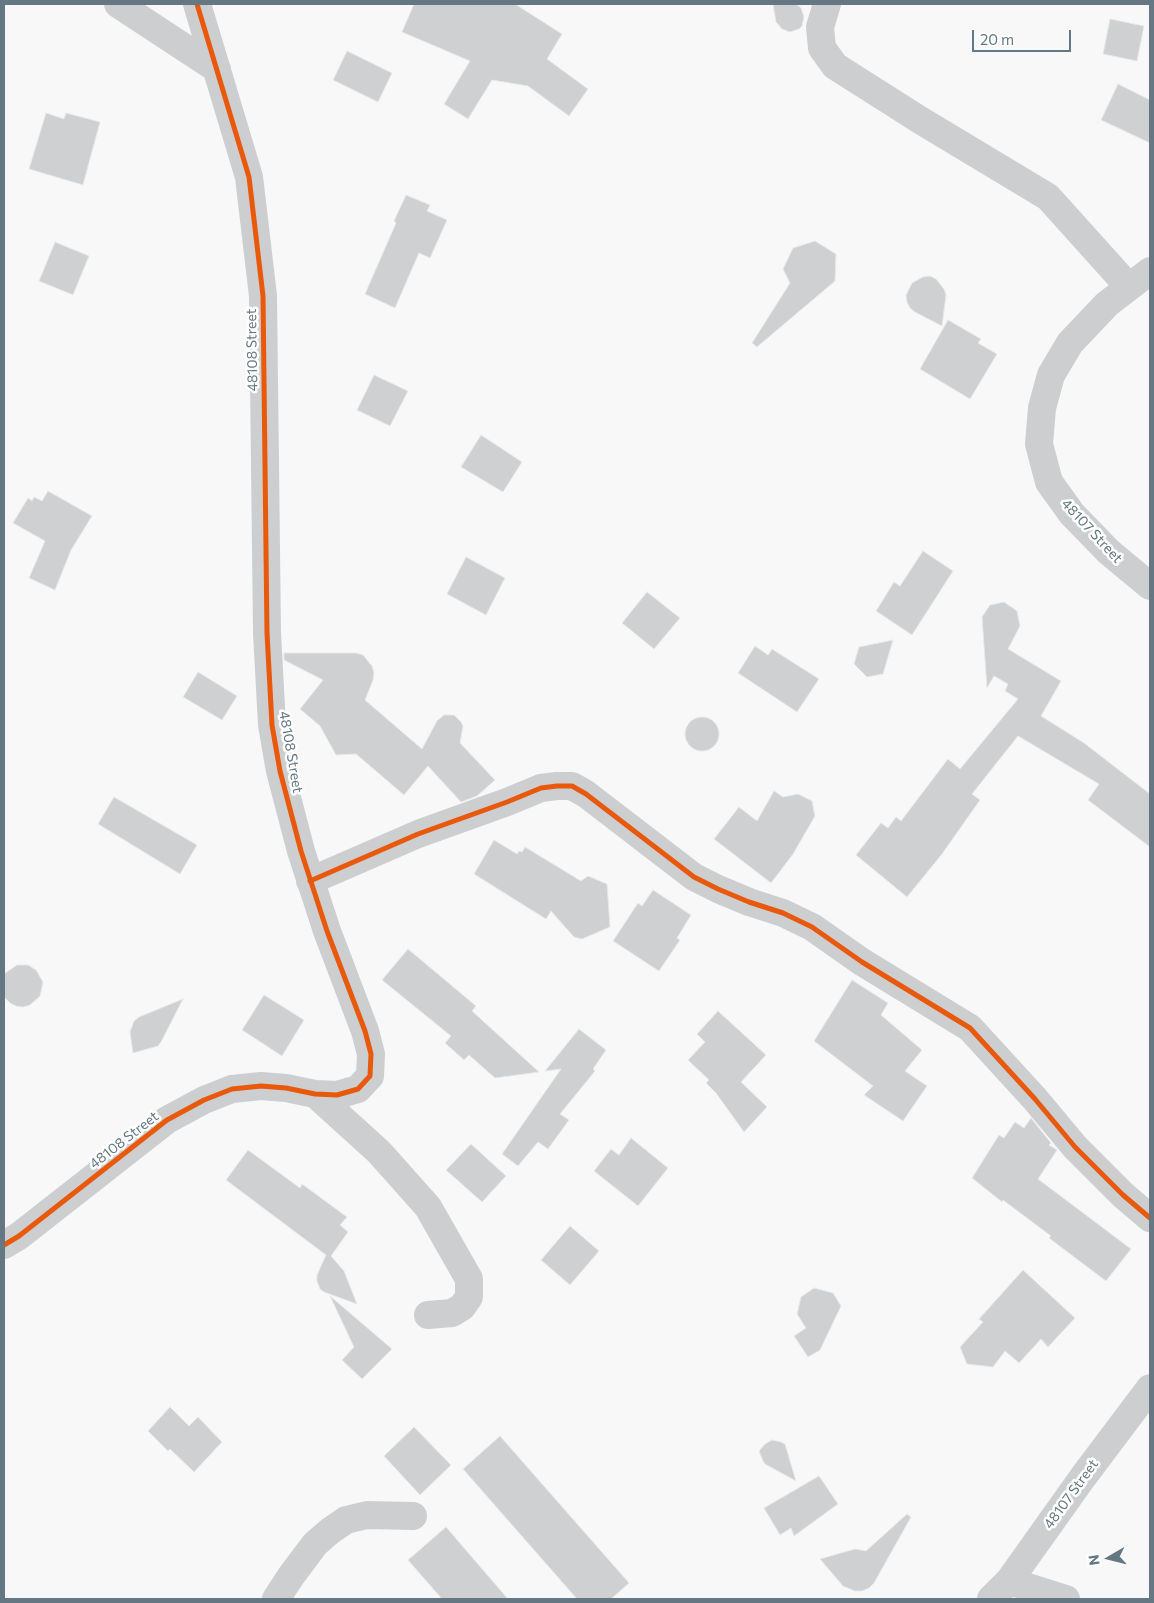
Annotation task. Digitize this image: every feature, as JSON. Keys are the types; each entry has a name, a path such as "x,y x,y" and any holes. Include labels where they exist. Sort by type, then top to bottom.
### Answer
{"street":[{"path":"118,4 217,69"},
{"name":"48108 Street","path":"4,1245 19,1236 167,1120 204,1100 232,1089 261,1086 286,1088 314,1094 337,1095 358,1089 370,1076 371,1054 365,1031 310,881 280,771 272,725 268,633 262,296 249,177 197,4"},
{"path":"827,4 820,34 822,48 835,66 1048,197 1140,279"},
{"name":"48107 Street","path":"1140,279 1107,304 1070,343 1051,375 1042,408 1040,444 1049,482 1072,514 1109,552 1150,586"},
{"path":"310,881 418,834 541,788 572,786 586,794 694,877 718,889 783,913 812,927 862,962 970,1028 1035,1098 1075,1147 1123,1195 1150,1218"},
{"path":"314,1094 379,1152 428,1207 469,1279 469,1297 462,1307 452,1313 428,1315"},
{"name":"48107 Street","path":"1000,1590 1150,1388"},
{"path":"276,1599 315,1544 346,1520 367,1515 412,1516"},
{"path":"1000,1590 1066,1599"}],"building":[{"path":"414,4 515,4 562,34 547,59 588,89 569,116 528,86 492,80 468,119 444,104 470,61 402,32"},
{"path":"773,4 796,4 801,8 804,17 802,26 790,32 782,29 776,22"},
{"path":"1110,19 1144,26 1137,61 1103,54"},
{"path":"347,51 392,73 378,102 333,80"},
{"path":"1118,84 1150,100 1150,143 1101,120"},
{"path":"46,113 64,119 66,113 100,122 83,185 29,169"},
{"path":"406,195 430,205 427,211 447,220 430,258 419,253 395,308 365,294"},
{"path":"815,241 836,254 835,281 757,347 752,343 790,283 783,269 793,248"},
{"path":"55,242 89,256 73,295 39,281"},
{"path":"930,276 936,279 946,295 942,326 915,312 907,302 906,295 912,283 923,277"},
{"path":"948,320 981,339 978,343 997,354 970,399 920,369"},
{"path":"374,375 408,391 390,426 357,410"},
{"path":"481,435 522,462 503,492 461,467"},
{"path":"48,491 92,516 71,550 55,590 29,578 45,541 13,523 28,498 32,501 34,497 42,501"},
{"path":"923,551 953,571 912,635 876,611 894,582 900,586"},
{"path":"466,557 505,578 486,615 447,594"},
{"path":"647,592 680,618 654,649 622,623"},
{"path":"1004,602 1017,611 1020,626 1008,649 1061,681 1041,716 1084,743 1150,794 1150,847 1088,800 1099,784 1018,736 972,794 980,800 942,854 907,897 856,855 881,823 888,828 896,817 901,821 948,759 960,769 1018,699 1005,691 1008,684 994,676 987,688 982,617 990,605"},
{"path":"893,640 883,674 867,677 854,664 859,647"},
{"path":"755,646 768,655 772,649 819,679 797,712 738,673"},
{"path":"284,653 356,653 363,655 372,666 374,673 365,700 422,749 437,721 444,715 454,715 463,726 460,743 495,780 477,796 461,802 428,766 404,795 356,754 336,755 320,726 300,709 323,680 284,660"},
{"path":"198,672 237,696 222,720 183,697"},
{"path":"702,717 709,718 714,722 718,727 718,741 714,746 709,750 702,751 695,750 690,746 686,741 685,734 686,727 690,722 695,718"},
{"path":"774,791 783,797 798,794 812,801 815,816 793,854 771,883 714,839 739,807 757,821"},
{"path":"114,797 197,845 180,874 98,824"},
{"path":"494,840 517,854 519,851 522,852 525,847 581,881 588,876 607,884 610,927 582,939 574,937 551,911 546,919 474,874"},
{"path":"653,890 691,915 677,938 680,940 659,971 613,941 638,903 642,906"},
{"path":"408,949 476,1006 472,1011 539,1072 495,1078 469,1055 464,1060 445,1043 451,1036 382,980"},
{"path":"17,965 28,965 36,970 43,982 40,996 30,1005 23,1007 10,1003 4,997 4,974"},
{"path":"852,980 888,1003 881,1015 922,1050 905,1071 927,1086 903,1121 864,1095 873,1086 814,1041"},
{"path":"264,995 304,1020 282,1056 242,1030"},
{"path":"183,999 158,1046 133,1053 130,1032 134,1021 139,1017"},
{"path":"718,1011 766,1055 741,1082 767,1107 744,1132 716,1093 706,1083 709,1080 688,1060 705,1042 697,1034"},
{"path":"579,1029 606,1050 593,1069 595,1071 560,1114 569,1120 548,1149 538,1142 518,1166 502,1154 561,1069 545,1071"},
{"path":"1031,1118 1051,1143 1049,1145 1057,1150 1038,1179 1131,1249 1106,1281 1049,1238 1051,1236 1003,1200 1002,1202 972,1178 999,1135 1004,1138 1015,1122 1024,1128"},
{"path":"631,1138 668,1168 638,1206 594,1171 611,1149 619,1155"},
{"path":"471,1144 506,1176 482,1202 446,1170"},
{"path":"248,1150 300,1188 302,1184 347,1217 340,1225 348,1232 331,1256 344,1271 357,1304 320,1289 317,1275 326,1255 226,1180"},
{"path":"570,1226 599,1251 570,1285 541,1260"},
{"path":"1023,1270 1075,1318 1048,1347 1041,1339 1019,1363 1005,1351 993,1367 967,1364 960,1347 983,1322 979,1319"},
{"path":"814,1288 833,1293 841,1306 820,1350 808,1357 794,1336 806,1328 797,1314 801,1297"},
{"path":"330,1296 392,1349 362,1379 342,1360 354,1347"},
{"path":"170,1407 189,1426 198,1417 222,1442 194,1472 170,1449 168,1451 148,1431"},
{"path":"414,1427 451,1465 420,1495 384,1456"},
{"path":"500,1436 629,1583 611,1599 577,1599 463,1469"},
{"path":"772,1440 785,1444 796,1481 765,1464 763,1461 759,1451"},
{"path":"819,1476 838,1504 794,1536 791,1528 780,1535 764,1508"},
{"path":"907,1514 911,1517 874,1583 869,1588 855,1591 843,1586 820,1559 855,1549 866,1551"},
{"path":"446,1527 508,1599 442,1599 408,1560"}],"cycle path":[{"path":"4,1245 19,1236 167,1120 204,1100 232,1089 261,1086 286,1088 315,1094 337,1095 358,1089 370,1076 371,1054 365,1031 327,931 301,851 280,771 272,725 267,633 263,296 249,177 197,4"},
{"path":"310,881 418,834 541,788 572,786 586,794 694,877 718,889 783,913 812,927 862,962 970,1028 1035,1099 1075,1147 1123,1195 1150,1218"}]}
